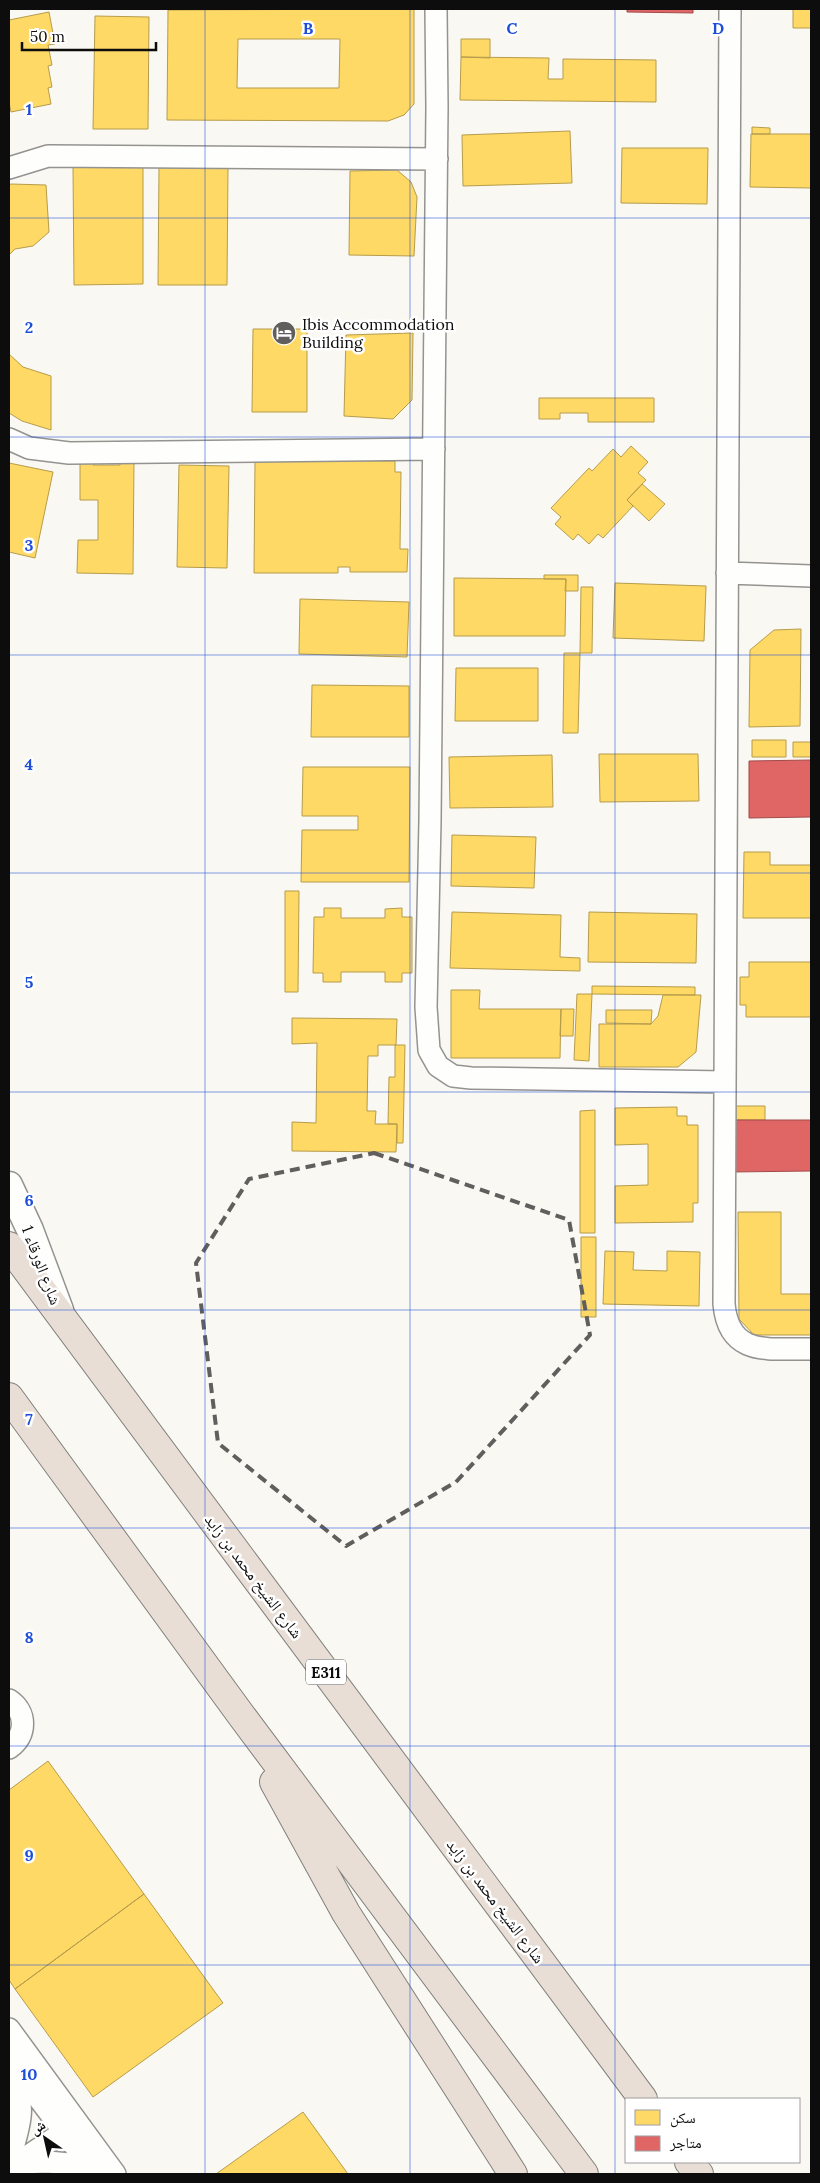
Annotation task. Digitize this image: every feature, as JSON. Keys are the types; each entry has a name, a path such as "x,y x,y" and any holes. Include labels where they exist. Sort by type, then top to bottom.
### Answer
{"highway":[{"name":"شارع الشيخ محمد بن زايد","path":"9,1246 642,2098"},
{"path":"9,1397 242,1715 584,2174"},
{"path":"242,1715 279,1790 346,1913 512,2174"},
{"path":"690,2163 699,2174"}],"street":[{"path":"436,9 434,449 426,1007 429,1050 438,1066 453,1076 471,1078 725,1082"},
{"path":"730,9 725,1082 726,1321 734,1336 748,1345 764,1348 811,1349"},
{"path":"9,168 48,156 436,159"},
{"path":"9,439 29,448 69,453 434,449"},
{"path":"727,572 811,576"},
{"name":"شارع الورقاء 1","path":"9,1185 30,1230 63,1318"},
{"path":"9,1700 19,1709 24,1722 22,1734 9,1748"},
{"path":"9,2029 67,2121 93,2170"},
{"path":"9,2059 115,2174"},
{"path":"9,2068 18,2086 22,2101 19,2129 12,2161"},
{"path":"12,2161 67,2121"},
{"path":"12,2161 48,2162 93,2170"}],"highlighted area":[{"path":"374,1153 569,1220 590,1335 456,1482 346,1546 218,1443 196,1263 249,1179"}],"building: سكن":[{"path":"414,9 414,104 404,115 388,121 167,120 168,10","holes":["238,39 340,39 339,88 237,88"]},
{"path":"793,9 811,9 811,28 793,28"},
{"path":"49,12 55,44 48,45 52,65 48,66 52,87 48,88 51,104 11,112 9,102 9,20"},
{"path":"95,16 149,17 148,129 93,129"},
{"path":"461,39 490,39 490,58 461,57"},
{"path":"461,57 549,58 548,79 563,79 563,59 656,60 656,102 460,100"},
{"path":"752,127 770,128 770,134 752,134"},
{"path":"570,131 572,183 463,186 462,135"},
{"path":"751,134 811,134 811,188 750,187"},
{"path":"622,148 708,148 707,204 621,203"},
{"path":"143,166 143,284 74,285 73,167"},
{"path":"159,167 228,167 227,285 158,285"},
{"path":"397,170 411,182 417,197 414,256 349,255 350,171"},
{"path":"9,185 46,185 49,232 33,246 15,249 9,255"},
{"path":"253,329 307,329 307,412 252,412"},
{"path":"413,333 412,400 393,419 344,416 346,335"},
{"path":"9,354 23,367 51,376 51,430 22,421 9,413"},
{"path":"539,398 654,398 654,422 588,422 588,413 560,413 560,419 539,419"},
{"path":"631,446 648,462 638,473 646,480 627,500 633,506 603,538 598,534 589,544 578,534 573,540 555,524 561,517 551,508 589,468 592,471 613,449 621,457"},
{"path":"255,460 395,461 395,472 401,472 400,549 408,549 407,572 350,572 350,567 338,567 338,573 254,573"},
{"path":"80,461 93,461 93,465 120,465 120,461 134,461 133,574 77,573 78,540 98,540 98,500 80,500"},
{"path":"9,463 53,472 35,558 9,552"},
{"path":"179,465 229,466 227,568 177,567"},
{"path":"642,484 665,504 649,521 627,500"},
{"path":"544,575 578,575 578,591 565,591 566,579 544,579"},
{"path":"454,578 566,579 565,636 454,636"},
{"path":"615,583 706,586 704,641 613,638"},
{"path":"581,587 593,587 592,653 580,653"},
{"path":"300,599 409,602 407,657 299,654"},
{"path":"801,629 800,726 749,727 750,650 774,630"},
{"path":"564,653 580,653 578,733 563,733"},
{"path":"456,668 538,668 538,721 455,721"},
{"path":"312,685 409,686 409,737 311,737"},
{"path":"752,740 786,740 786,757 752,757"},
{"path":"793,742 811,742 811,757 793,757"},
{"path":"599,754 698,754 699,801 600,802"},
{"path":"552,755 553,807 450,808 449,757"},
{"path":"303,767 410,767 409,882 301,882 302,830 358,830 358,816 302,816"},
{"path":"452,835 536,837 534,888 451,886"},
{"path":"744,852 770,852 770,865 811,865 811,918 743,918"},
{"path":"285,891 299,891 298,992 285,992"},
{"path":"324,908 341,908 341,918 385,918 385,909 402,908 402,917 412,917 412,973 402,973 402,982 385,982 385,972 341,972 341,982 323,982 323,973 313,973 314,917 324,917"},
{"path":"452,912 561,915 560,957 580,958 580,971 450,968"},
{"path":"589,912 697,914 696,963 588,962"},
{"path":"749,962 811,962 811,1017 746,1017 746,1005 740,1005 740,977 749,977"},
{"path":"592,986 695,987 695,995 592,994"},
{"path":"451,990 480,990 479,1009 561,1009 560,1058 451,1058"},
{"path":"577,994 592,994 589,1061 574,1060"},
{"path":"663,995 701,995 696,1052 678,1067 599,1067 599,1024 651,1024 658,1016"},
{"path":"561,1009 574,1009 573,1036 560,1036"},
{"path":"606,1010 652,1010 651,1024 606,1023"},
{"path":"292,1018 397,1019 396,1045 378,1045 378,1056 368,1056 367,1111 376,1111 375,1124 397,1124 396,1152 292,1151 292,1122 316,1123 317,1043 292,1044"},
{"path":"395,1045 405,1045 403,1143 397,1143 397,1124 388,1124 389,1077 395,1077"},
{"path":"735,1106 765,1106 765,1120 735,1120"},
{"path":"677,1107 677,1116 687,1116 687,1125 698,1125 698,1203 693,1203 693,1222 615,1223 615,1186 648,1185 648,1144 615,1145 615,1108"},
{"path":"595,1110 595,1233 580,1233 580,1111"},
{"path":"738,1212 781,1212 781,1294 811,1294 811,1335 754,1335 739,1319"},
{"path":"581,1237 596,1237 596,1317 581,1317"},
{"path":"605,1251 634,1252 633,1270 667,1271 667,1251 700,1252 699,1306 603,1304"},
{"path":"48,1761 144,1894 15,1989 9,1980 9,1790"},
{"path":"144,1894 223,2003 93,2097 15,1989"},
{"path":"303,2112 348,2174 216,2174"}],"building: متاجر":[{"path":"627,9 693,9 693,13 627,12"},
{"path":"811,760 811,817 749,818 749,761"},
{"path":"731,1120 811,1120 811,1171 731,1172"}],"place":[{"name":"Ibis Accommodation Building","path":"284,333"}]}
